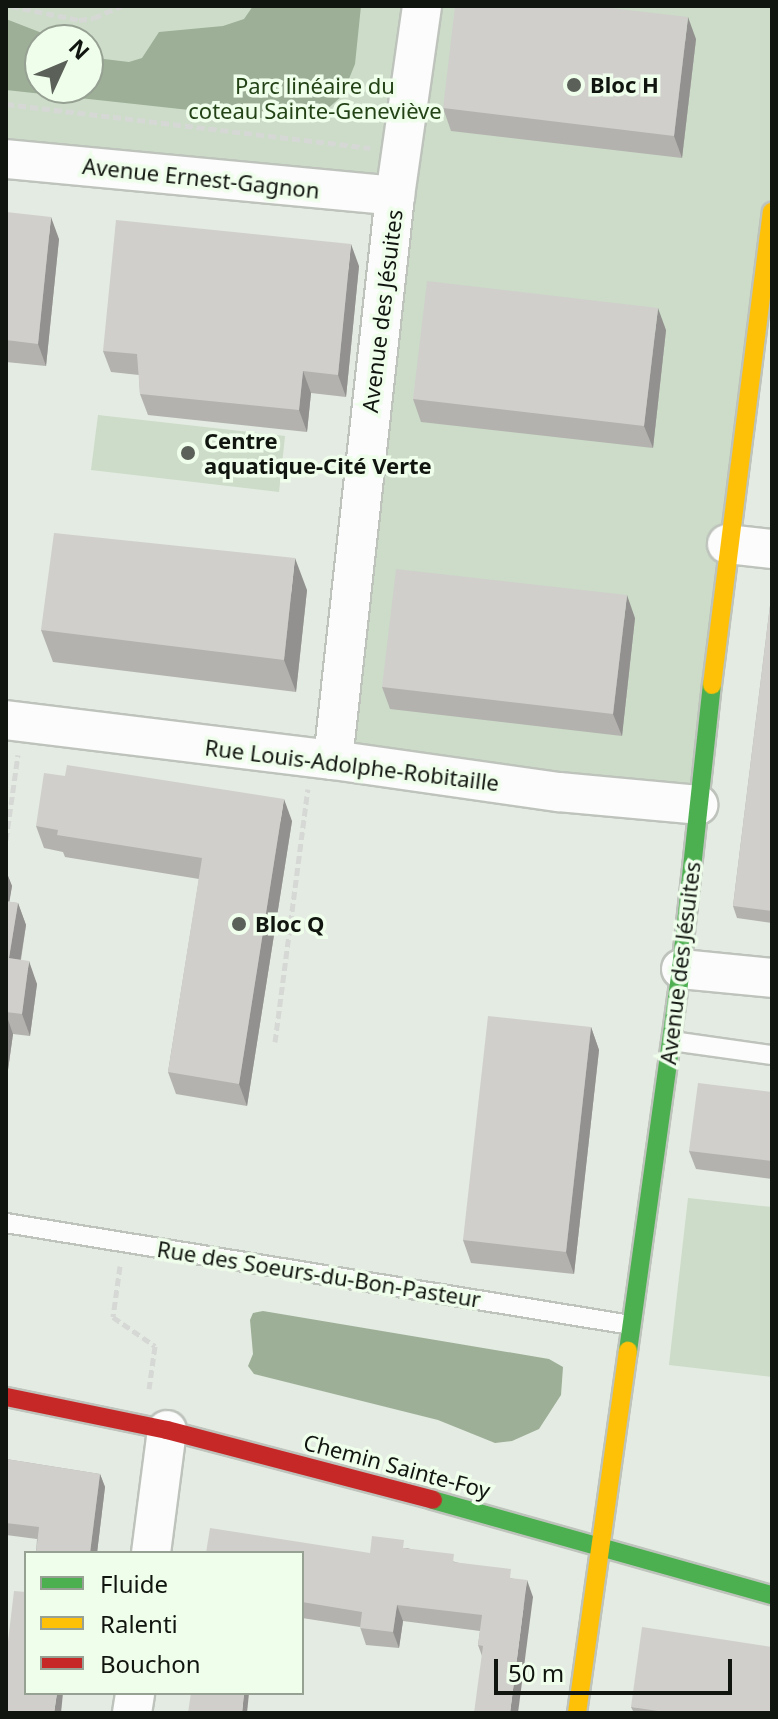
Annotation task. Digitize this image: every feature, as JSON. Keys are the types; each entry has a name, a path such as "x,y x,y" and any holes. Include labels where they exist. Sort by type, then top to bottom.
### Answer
{"street":[{"name":"Avenue des Jésuites","path":"322,760 422,6"},
{"name":"Avenue Ernest-Gagnon","path":"6,159 395,196"},
{"name":"Avenue des Jésuites","path":"577,1713 681,969 727,544 772,212"},
{"path":"727,544 772,549"},
{"name":"Rue Louis-Adolphe-Robitaille","path":"6,720 559,792 698,805"},
{"path":"681,969 772,978"},
{"name":"Chemin Sainte-Foy","path":"6,1397 167,1430 599,1544 772,1595"},
{"path":"151,1551 167,1430"}],"lane":[{"path":"671,1041 772,1055"},
{"name":"Rue des Soeurs-du-Bon-Pasteur","path":"6,1223 631,1325"}],"path":[{"path":"11,6 79,20 94,18 121,6"},
{"path":"6,104 375,148"},
{"path":"275,1042 322,760"},
{"path":"6,840 15,777"},
{"path":"121,1241 113,1317 155,1346 149,1391"}],"green space":[{"name":"Parc linéaire du coteau Sainte-Geneviève","path":"6,6 772,6 772,212 698,805 333,760 395,196 6,159"},
{"name":"Centre aquatique-Cité Verte","path":"98,415 285,436 279,492 91,470"},
{"path":"688,1198 772,1207 772,1377 669,1365"}],"shaded area":[{"path":"253,6 361,6 355,64 342,96 325,111 280,120 104,101 104,59 129,62 142,58 159,32 223,26 244,19"},
{"path":"6,19 24,26 24,92 6,90"},
{"path":"263,1311 549,1359 563,1367 561,1395 539,1429 512,1441 495,1443 438,1420 254,1374 248,1366 253,1354 250,1320 253,1313"}],"building":[{"name":"Bloc H","path":"455,6 594,6 688,17 674,136 443,108"},
{"path":"6,212 51,217 38,344 6,340"},
{"path":"116,220 351,244 338,375 303,371 299,410 140,394 137,354 103,351"},
{"path":"427,281 658,308 644,426 413,399"},
{"path":"54,533 295,558 284,660 41,630"},
{"path":"396,569 627,595 613,714 382,687"},
{"path":"772,589 772,911 733,906"},
{"name":"Bloc Q","path":"67,765 284,799 239,1084 168,1072 202,858 57,835 58,830 36,826 44,773 65,776"},
{"path":"6,901 18,903 9,958 29,961 22,1014 6,1012"},
{"path":"488,1016 591,1027 566,1252 463,1240"},
{"path":"698,1083 772,1092 772,1161 689,1151"},
{"path":"6,1459 100,1474 90,1551 36,1551 39,1527 6,1523"},
{"path":"210,1528 370,1553 372,1536 404,1540 403,1548 454,1554 453,1562 511,1569 510,1578 527,1580 510,1713 474,1713 483,1646 478,1645 482,1615 397,1605 393,1632 360,1628 362,1612 304,1602 304,1551 206,1551"},
{"path":"14,1591 24,1592 24,1695 57,1695 54,1713 6,1713 6,1658"},
{"path":"642,1627 772,1647 772,1713 671,1713 631,1707"},
{"path":"191,1695 244,1695 242,1713 188,1713"}],"traffic: fast":[{"path":"628,1351 681,969 712,685"},
{"path":"433,1500 772,1595"}],"traffic: slow":[{"path":"712,685 772,212"},
{"path":"577,1713 628,1351"}],"traffic: jam":[{"path":"6,1397 167,1430 433,1500"}],"place":[{"name":"Bloc H","path":"574,85"},
{"name":"Centre aquatique-Cité Verte","path":"188,453"},
{"name":"Bloc Q","path":"239,924"}]}
